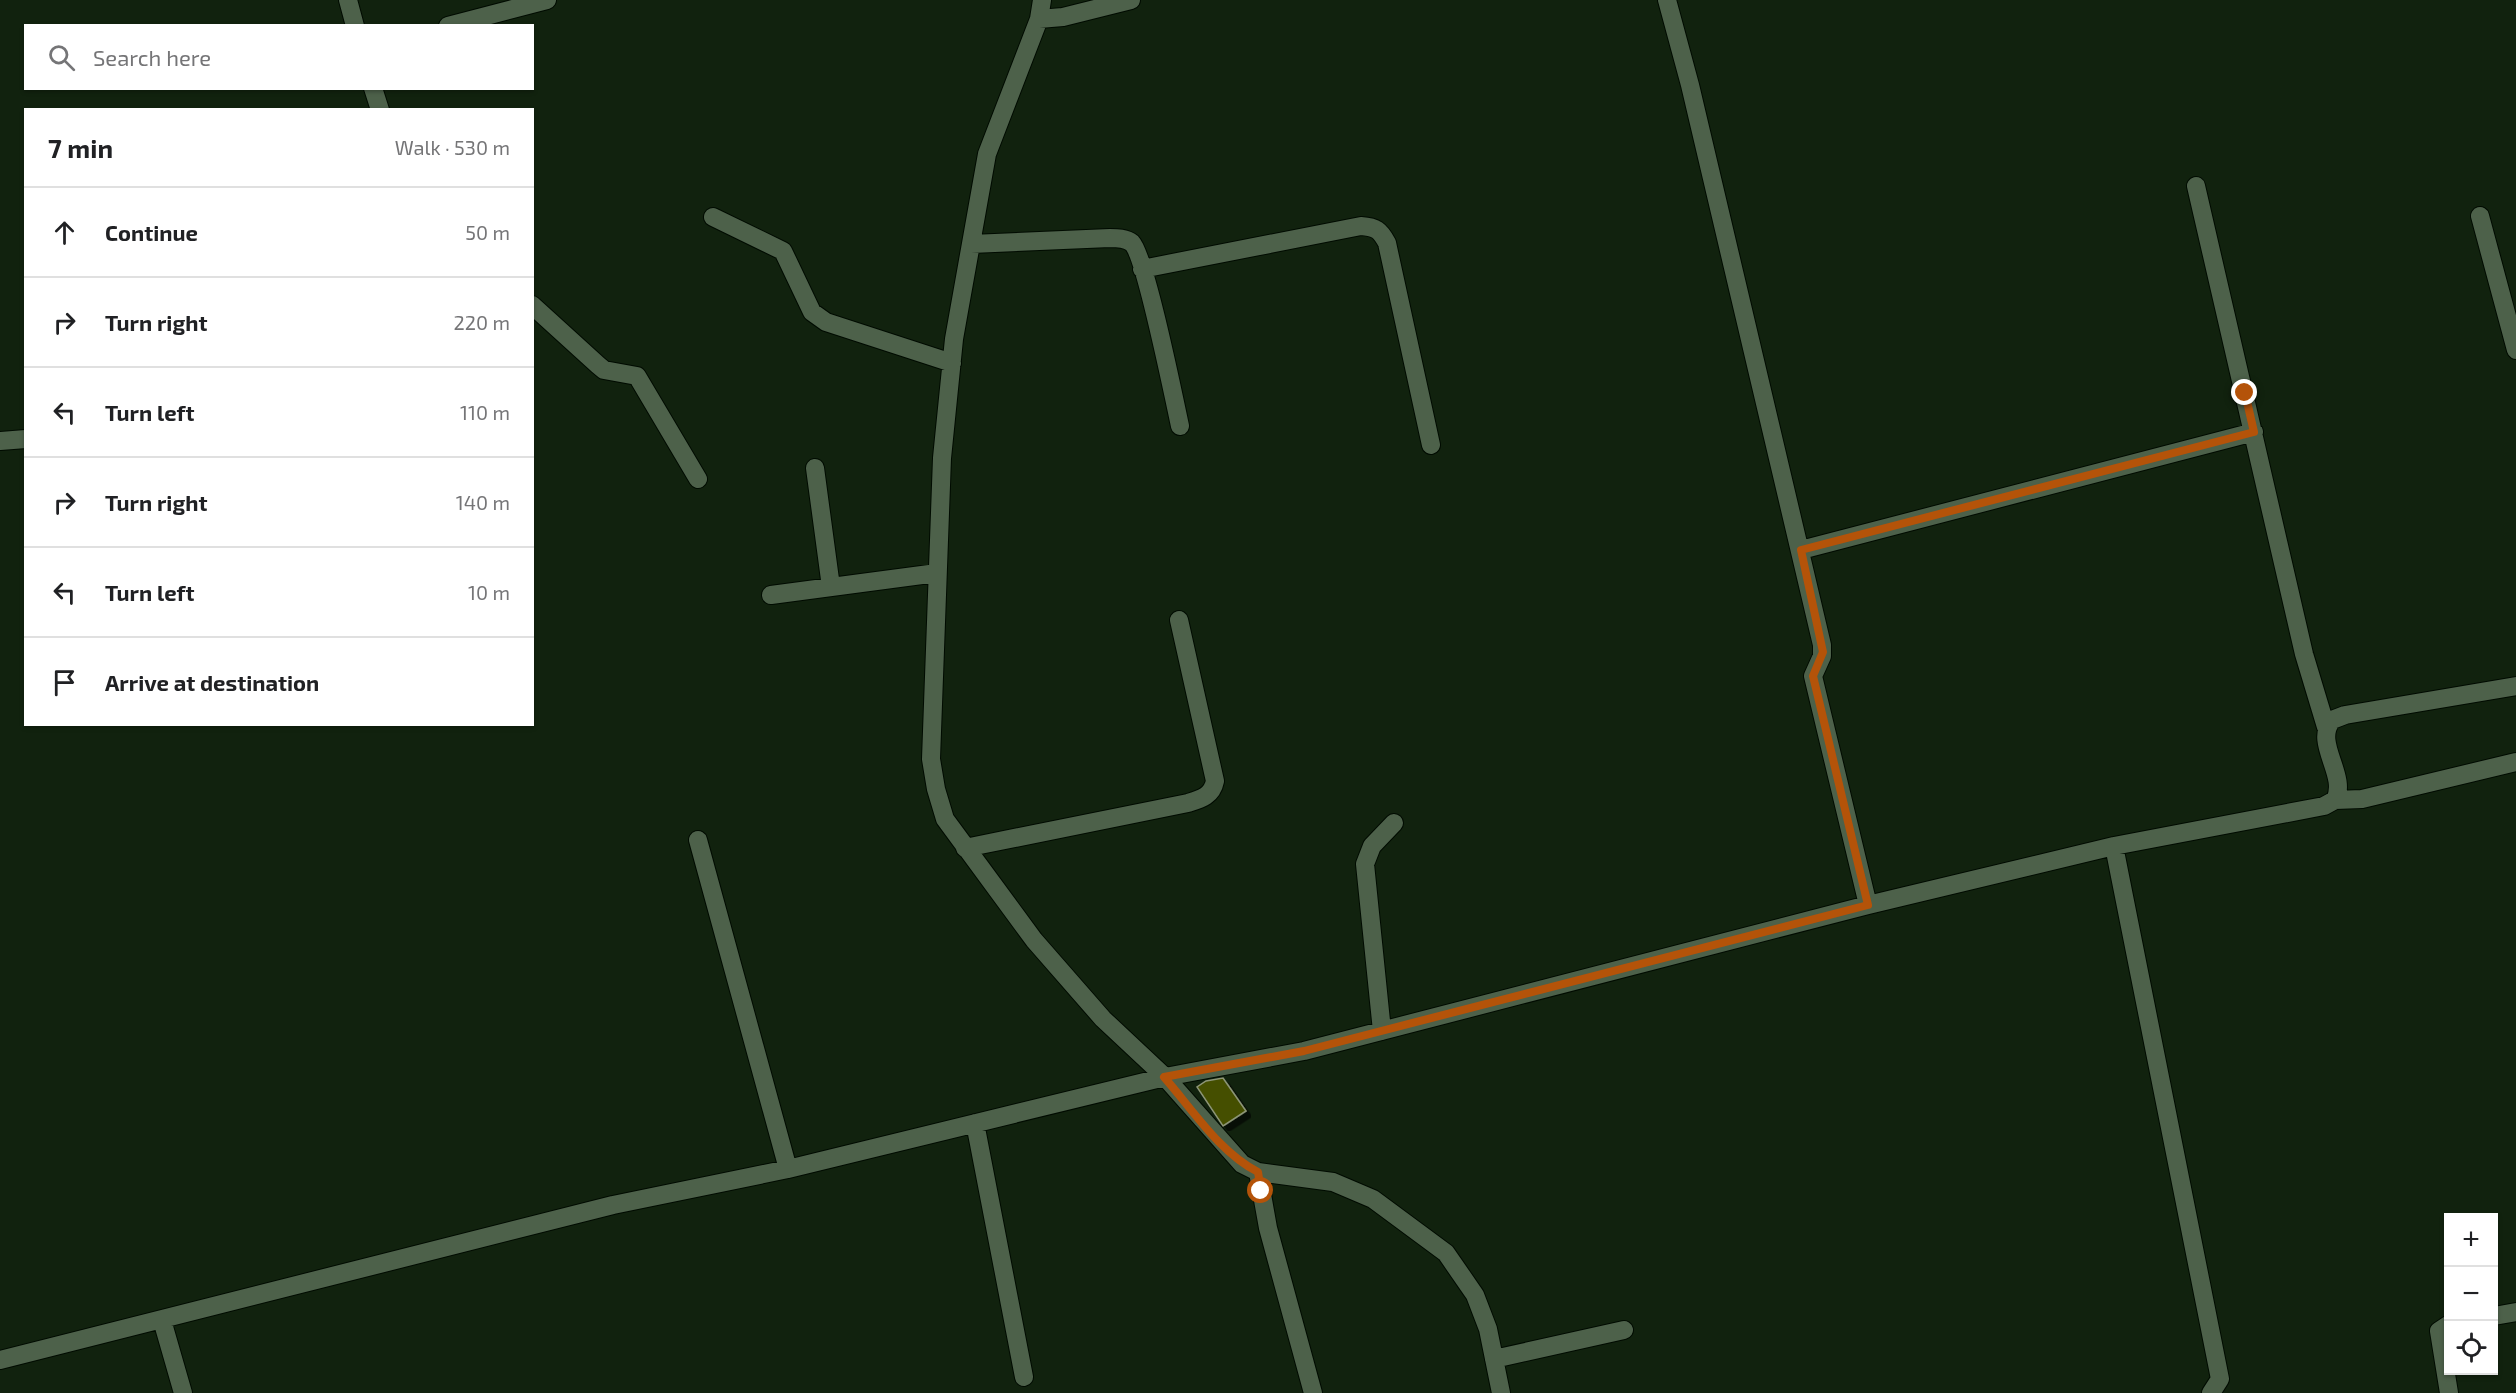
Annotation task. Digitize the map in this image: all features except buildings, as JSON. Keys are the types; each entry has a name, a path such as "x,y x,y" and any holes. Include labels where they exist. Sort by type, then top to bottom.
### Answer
{"street":[{"path":"348,0 354,24"},
{"path":"456,24 548,0"},
{"path":"1042,0 1039,18 987,154 970,244 952,363 942,458 931,759 936,789 945,819 1034,940 1102,1018 1164,1077 1242,1164 1258,1172 1333,1182 1373,1199 1446,1253 1475,1295 1488,1329 1501,1393"},
{"path":"1039,18 1063,17 1131,0"},
{"path":"1667,0 1690,85 1801,550 1823,652 1813,676 1868,905"},
{"path":"2196,186 2304,654 2326,727 2325,734 2338,788 2335,800"},
{"path":"2480,216 2513,326 2516,350"},
{"path":"713,217 783,251 812,312 826,322 952,363"},
{"path":"1142,268 1361,226 1374,227 1380,231 1387,243 1431,445"},
{"path":"970,244 1110,238 1126,240 1136,249 1142,268 1180,426"},
{"path":"534,308 604,370 637,376 698,479"},
{"path":"1801,550 2254,432"},
{"path":"0,441 24,439"},
{"path":"815,468 831,587"},
{"path":"771,595 937,573"},
{"path":"965,848 1188,803 1206,797 1213,789 1215,781 1179,620"},
{"path":"2326,727 2332,720 2344,715 2516,686"},
{"path":"0,1360 589,1211 788,1169 1164,1077 1304,1051 1868,905 2115,846 2300,813 2335,800 2362,799 2516,762"},
{"path":"1382,1031 1365,864 1372,846 1394,824"},
{"path":"698,840 788,1169"},
{"path":"2115,846 2220,1379 2211,1393"},
{"path":"975,1123 1024,1377"},
{"path":"1258,1172 1268,1228 1313,1393"},
{"path":"2498,1315 2516,1312"},
{"path":"162,1320 183,1393"},
{"path":"2444,1328 2439,1331 2439,1341 2444,1365"},
{"path":"1494,1359 1624,1330"},
{"path":"2446,1375 2450,1393"}],"route":[{"path":"1261,1191 1258,1172 1242,1164 1225,1147 1164,1077 1304,1051 1868,905 1813,676 1823,652 1801,550 2254,432 2245,393"}]}
